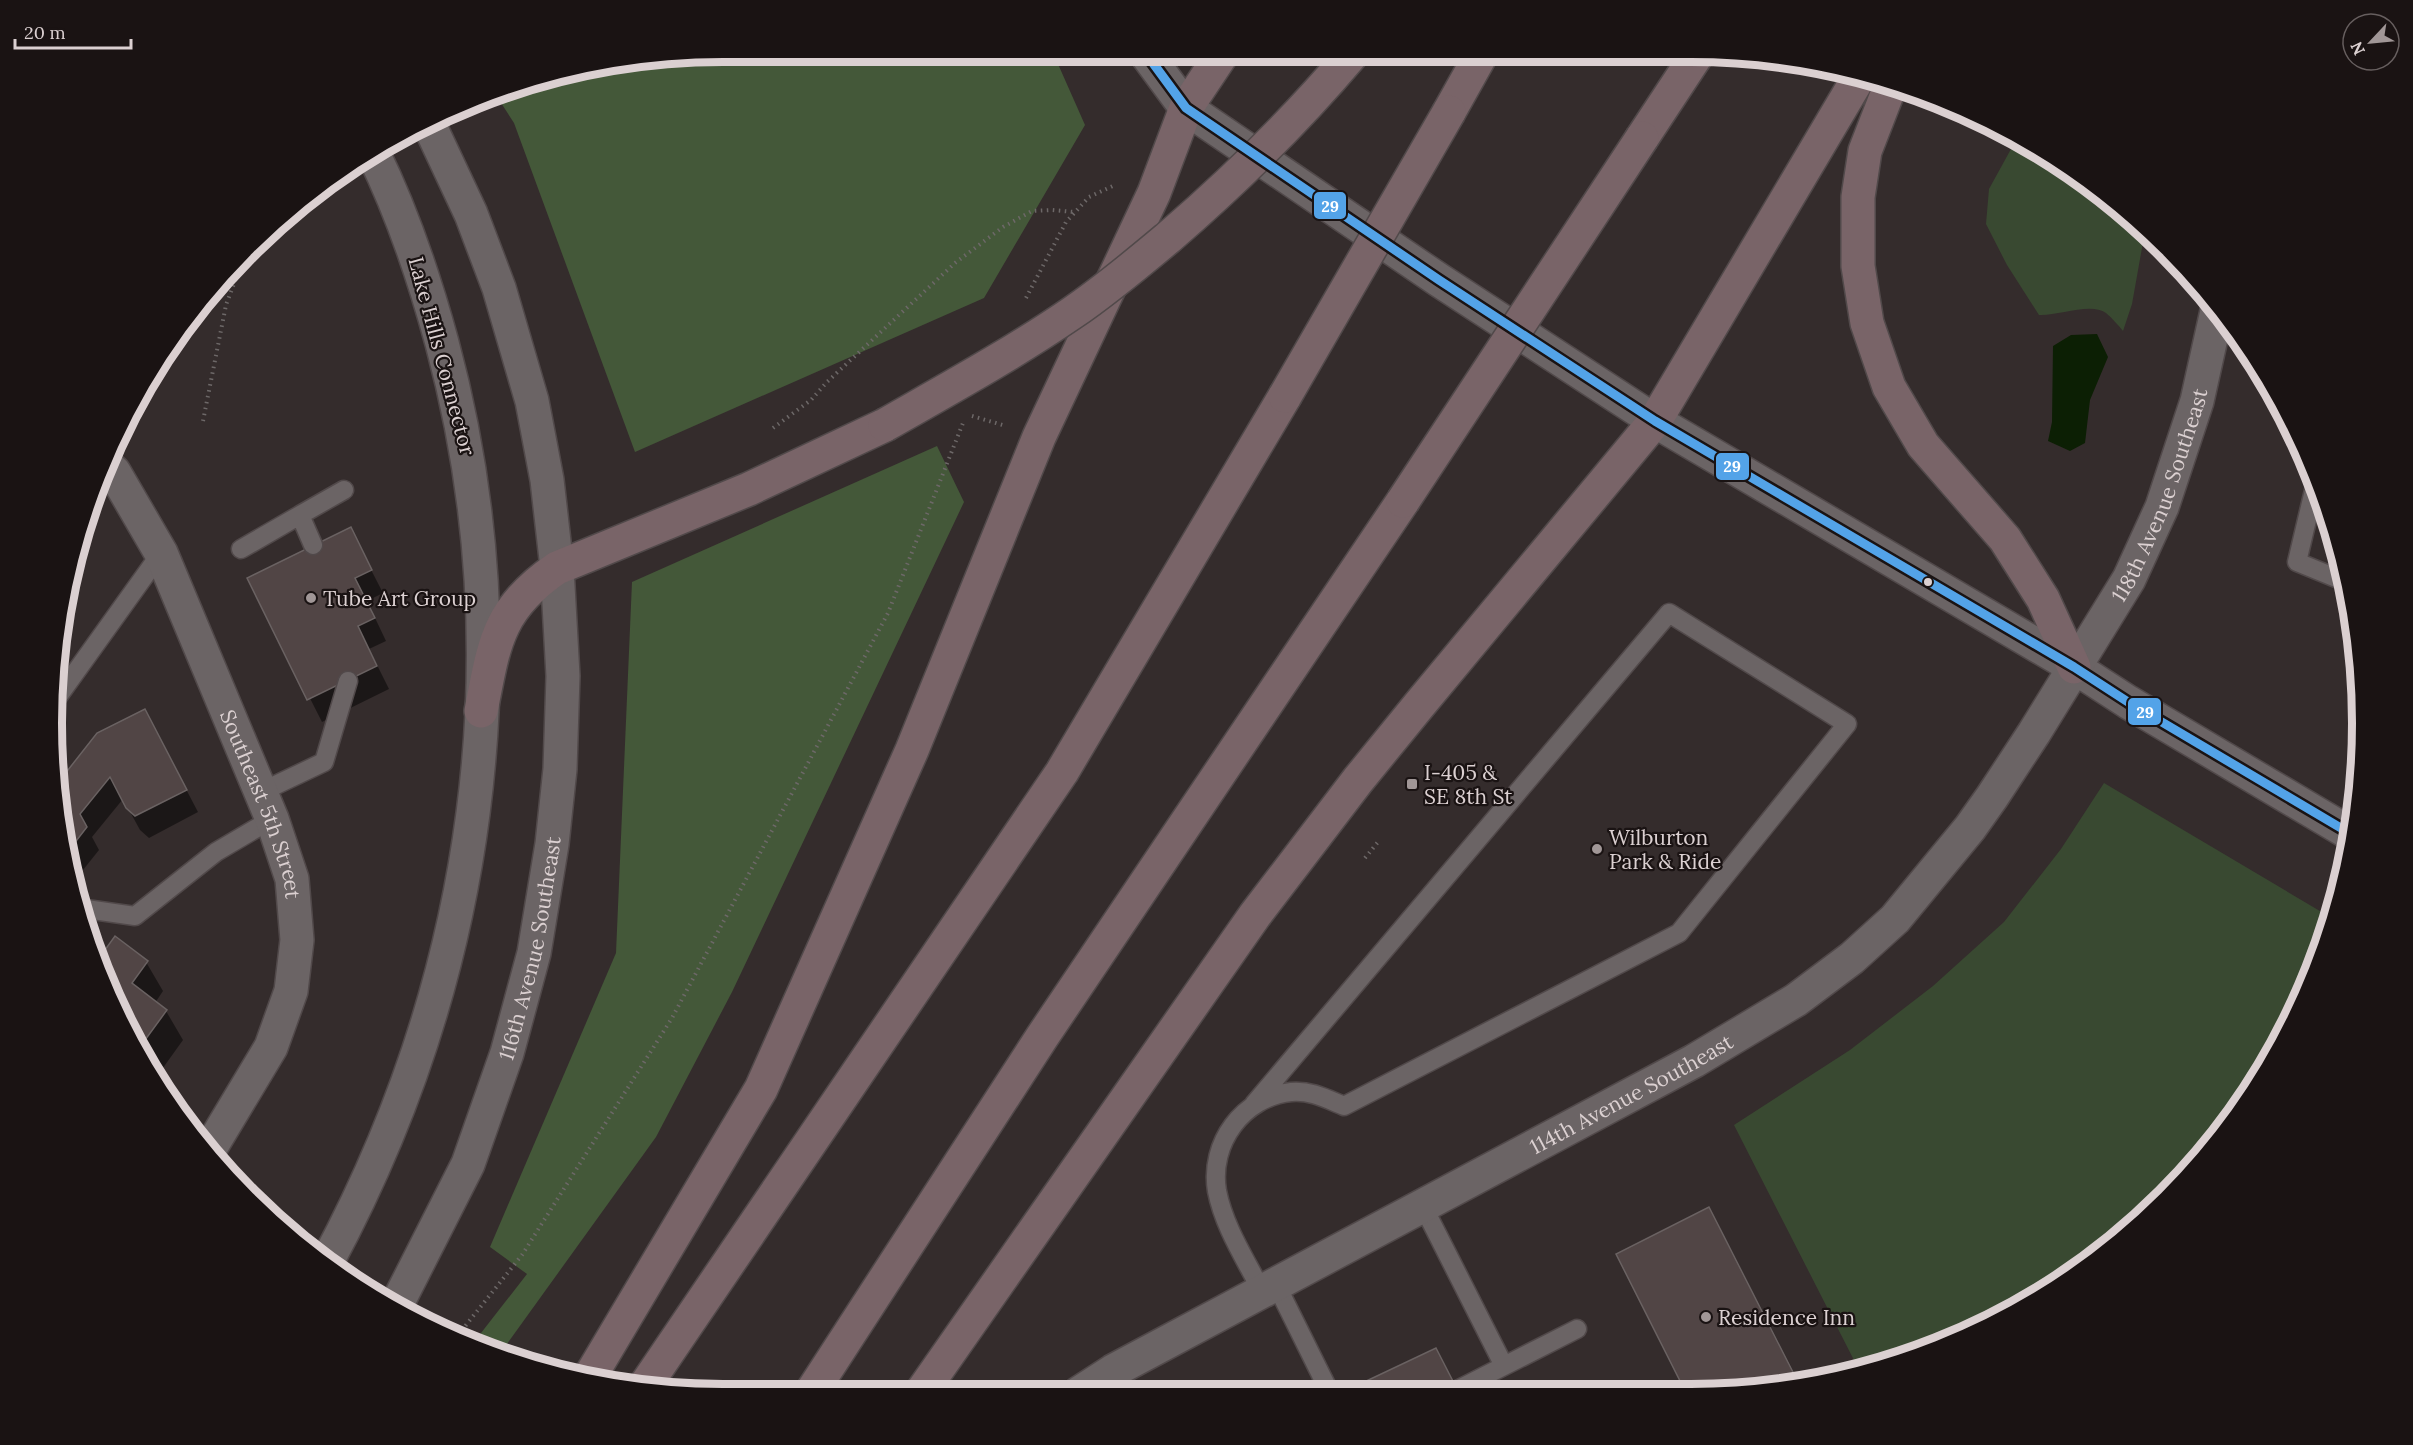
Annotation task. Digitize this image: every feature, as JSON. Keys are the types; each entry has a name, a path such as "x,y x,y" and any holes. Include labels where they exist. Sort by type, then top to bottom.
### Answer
{"highway":[{"path":"593,1371 761,1089 912,750 1039,437 1154,193 1186,108 1216,62"},
{"path":"482,711 492,654 503,624 533,584 557,568 750,489 885,425 999,360 1074,312 1142,259 1209,202 1278,135 1345,62"},
{"path":"650,1379 1062,772 1285,396 1477,62"},
{"path":"817,1384 1042,1037 1403,501 1692,62"},
{"path":"927,1384 1255,915 1419,704 1655,421 1856,83"},
{"path":"1888,92 1865,151 1858,197 1858,266 1867,323 1889,387 1923,445 2005,539 2043,599 2074,667"}],"main road":[{"path":"1152,62 1186,108 1439,280 1655,421 2074,667 2128,702 2343,829"},
{"path":"431,129 471,214 503,299 532,401 547,480 557,568"},
{"name":"Lake Hills Connector","path":"377,159 417,257 457,399 470,464 478,528 484,610 482,711"},
{"name":"118th Avenue Southeast","path":"2074,667 2128,579 2162,507 2197,401 2215,320"},
{"name":"Southeast 5th Street","path":"112,470 161,553 267,806 292,879 297,940 291,991 271,1047 213,1143"},
{"name":"116th Avenue Southeast","path":"400,1299 468,1164 507,1053 534,952 552,844 560,769 563,676 557,568"},
{"name":"114th Avenue Southeast","path":"1093,1384 1113,1371 1694,1061 1796,1000 1852,958 1895,919 1970,828 2034,733 2074,667"},
{"path":"330,1254 397,1111 426,1029 447,951 467,858 477,784 482,711"}],"lane":[{"path":"242,549 344,490"},
{"path":"2312,499 2297,562 2335,578"},
{"path":"300,514 314,545"},
{"path":"63,690 161,553"},
{"path":"1254,1104 1291,1092 1314,1094 1344,1106 1679,933 1847,724 1668,613 1254,1104 1228,1129 1216,1161 1217,1190 1226,1221 1269,1288 1325,1384"},
{"path":"89,909 135,915 216,852 267,806 324,762 348,681"},
{"path":"1423,1206 1504,1366"},
{"path":"1469,1384 1577,1329"}],"path":[{"path":"1024,303 1066,222 1089,197 1115,184"},
{"path":"773,428 812,400 827,382 955,263 1003,227 1032,211 1074,212"},
{"path":"203,421 226,305 238,274"},
{"path":"462,1330 522,1255 672,1018 888,613 966,414 1010,428"},
{"path":"1365,858 1378,842"}],"shaded area":[{"path":"722,62 1057,62 1085,125 984,298 635,452 514,123 500,101 551,84 636,67"},
{"path":"2014,146 2058,173 2093,198 2143,242 2132,304 2123,331 2106,313 2100,310 2083,309 2039,315 2007,265 1986,224 1989,189"},
{"path":"2097,334 2108,357 2090,400 2085,443 2070,451 2048,441 2052,422 2053,346 2071,335"},
{"path":"937,446 964,502 732,992 656,1137 505,1346 479,1336 527,1274 490,1247 616,953 632,582"},
{"path":"2104,783 2323,913 2301,975 2263,1053 2215,1125 2158,1190 2093,1247 2021,1295 1943,1333 1855,1363 1734,1125 1850,1050 1933,986 2004,922 2061,849"}],"building":[{"name":"Tube Art Group","path":"351,527 372,570 355,578 375,618 358,626 377,666 307,700 247,578"},
{"path":"145,709 187,790 135,816 126,808 110,777 80,814 87,827 73,845 64,775 97,733"},
{"path":"115,936 148,961 132,983 167,1010 144,1042 130,1015 103,952"},
{"name":"Residence Inn","path":"1709,1207 1794,1375 1734,1382 1681,1384 1616,1254"},
{"path":"1436,1348 1454,1384 1360,1384"}],"transit line":[{"name":"29","path":"1152,62 1186,108 1439,280 1655,421 2074,667 2128,702 2343,829"}],"place":[{"name":"Tube Art Group","path":"311,598"},
{"name":"I-405 & SE 8th St","path":"1412,784"},
{"name":"Wilburton Park & Ride","path":"1597,849"},
{"name":"Residence Inn","path":"1706,1317"}]}
